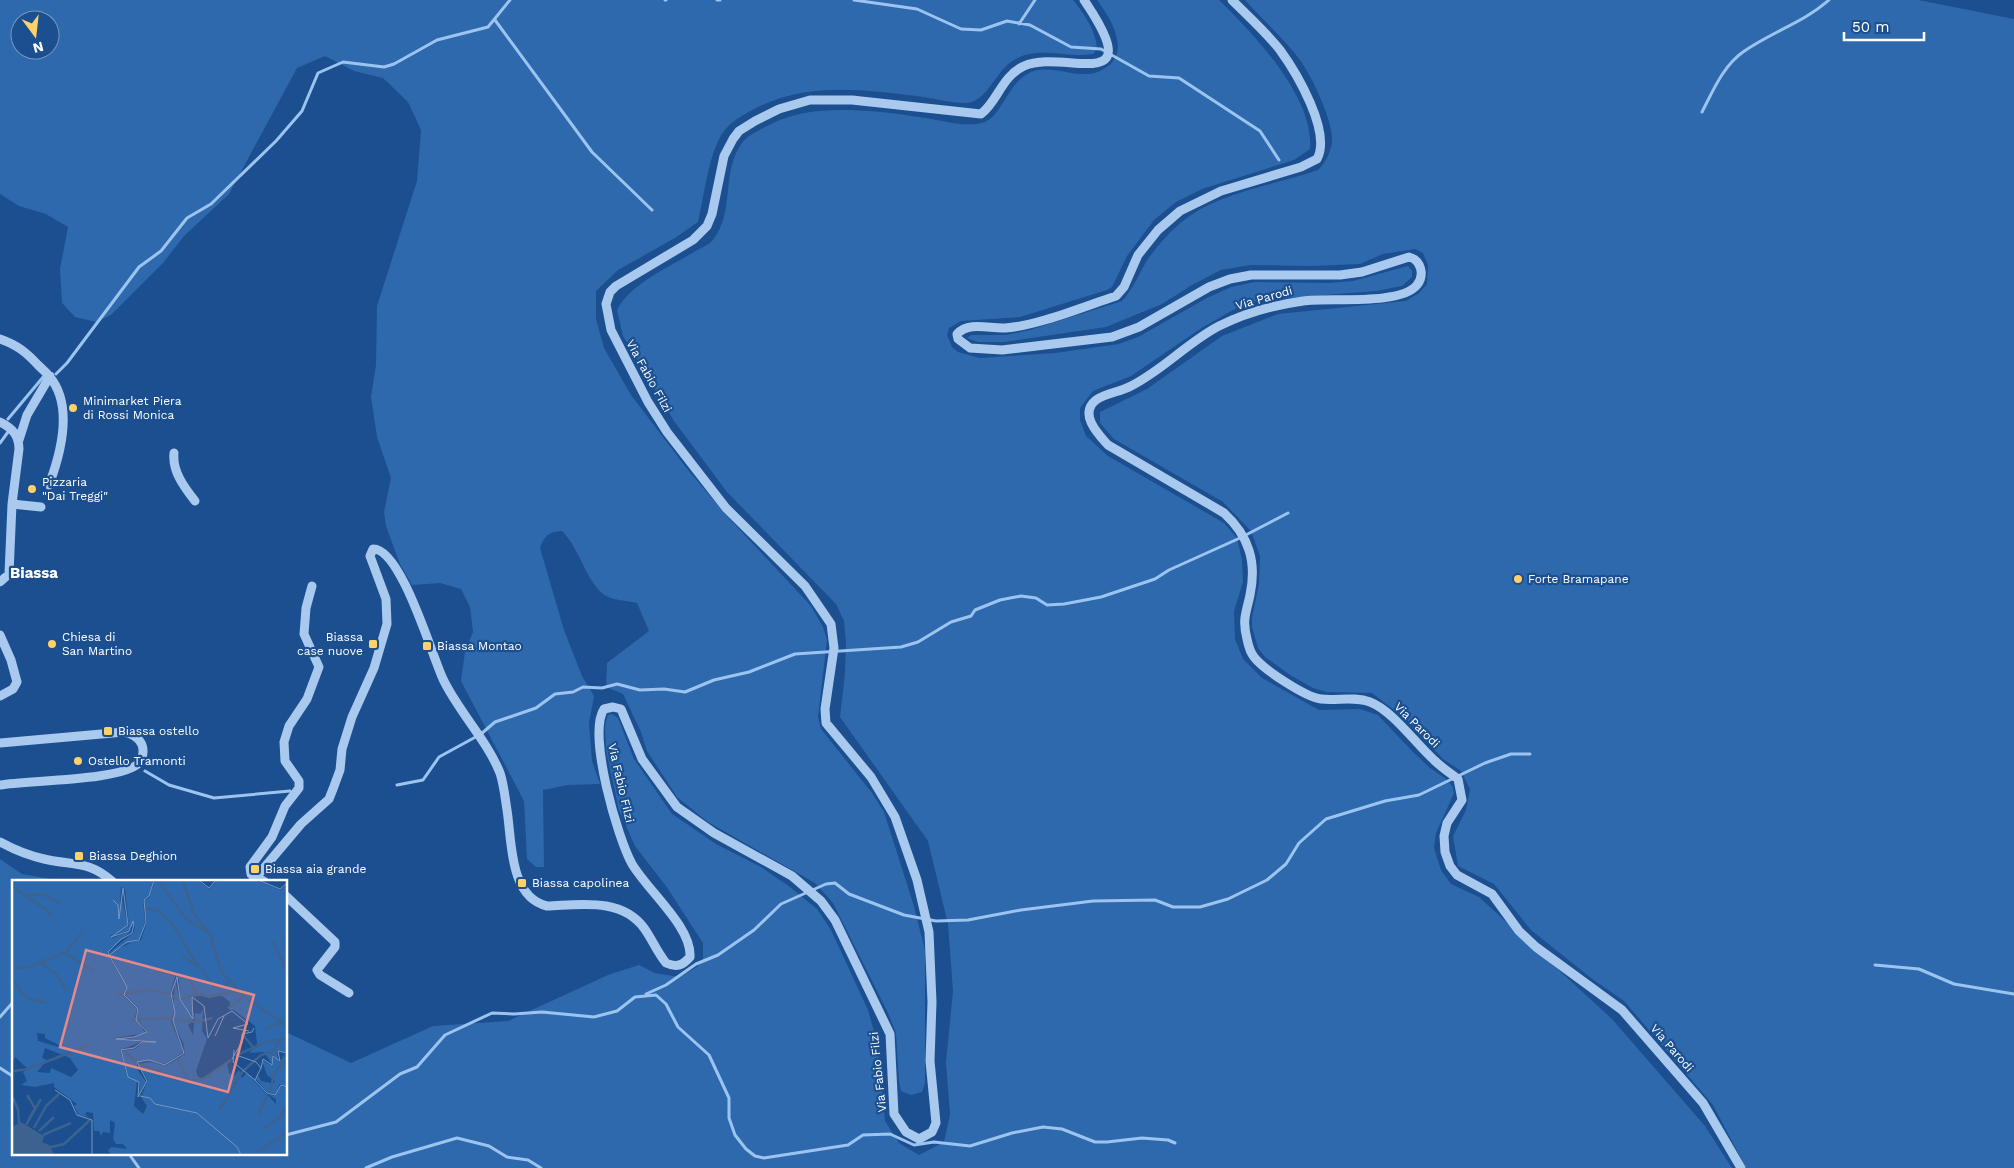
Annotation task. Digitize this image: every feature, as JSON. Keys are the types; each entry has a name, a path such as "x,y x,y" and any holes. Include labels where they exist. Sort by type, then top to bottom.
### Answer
{"street":[{"name":"Via Fabio Filzi","path":"258,880 301,824 329,799 334,789 340,770 344,741 374,668 387,624 386,600 370,556 373,549 380,550 388,556 399,574 422,623 442,678 499,771 515,864 528,895 540,904 547,906 597,904 611,906 634,918 644,927 666,963 678,966 684,964 690,957 689,944 684,933 632,864 620,832 603,771 598,735 599,723 604,710 613,707 621,709 642,759 676,807 714,833 792,876 822,901 835,920 890,1034 891,1087 893,1107 898,1121 911,1136 919,1139 932,1132 936,1123 930,1061 932,1002 929,932 917,880 895,817 871,777 826,723 825,710 834,648 831,624 805,586 726,508 667,432 617,345 607,315 606,304 610,292 616,286 693,240 707,226 714,206 724,156 740,131 755,121 795,103 810,100 852,100 981,114 1007,78 1022,67 1046,61 1090,66 1107,56 1107,44 1098,22 1084,0"},
{"name":"Via Parodi","path":"1232,0 1280,50 1301,83 1320,133 1321,144 1317,158 1312,163 1301,167 1221,191 1180,211 1158,230 1138,255 1124,287 1116,296 1024,325 1005,328 965,328 957,334 958,339 970,348 1002,350 1112,337 1138,327 1209,287 1230,279 1251,275 1340,275 1362,272 1409,256 1416,260 1421,270 1419,282 1410,290 1399,295 1357,299 1304,300 1253,312 1218,327 1147,378 1096,400 1090,411 1091,423 1094,430 1108,445 1224,513 1234,522 1247,541 1253,565 1250,596 1243,614 1248,644 1254,657 1291,685 1317,699 1355,698 1369,702 1382,709 1435,761 1458,779 1462,800 1447,823 1444,836 1445,852 1450,866 1457,876 1492,894 1519,930 1536,947 1622,1010 1703,1103 1741,1168"},
{"path":"0,339 20,348 50,376 59,395 62,420 58,460 49,485"},
{"path":"0,582 9,574 12,504 19,440 27,415 50,376"},
{"path":"0,422 12,428 19,440"},
{"path":"174,453 173,463 184,488 195,501"},
{"path":"12,504 41,507"},
{"path":"258,880 251,874 250,868 272,837 285,806 299,788 299,781 285,761 284,742 288,726 307,700 318,670 318,663 304,634 304,624 312,586"},
{"path":"0,635 11,660 17,682 13,689 0,696"},
{"path":"0,743 124,732 134,735 139,740 143,750 137,765 122,770 84,778 0,785"},
{"path":"0,842 44,859 88,865 99,870 111,880"},
{"path":"288,898 335,942 335,947 317,970 320,975 349,993"}],"shaded area":[{"path":"0,0 1073,0 1095,36 1097,49 1093,54 1041,53 1021,57 1005,67 985,93 972,102 959,103 875,91 813,91 773,100 743,115 729,126 718,141 708,171 698,222 675,238 618,270 596,291 596,319 604,348 631,395 688,470 727,516 811,606 823,627 827,640 818,717 821,729 872,793 884,812 913,903 925,950 925,1083 922,1092 911,1095 901,1091 896,1033 888,1013 833,903 815,883 708,822 677,797 647,751 641,732 623,694 606,687 607,663 649,631 637,603 610,598 603,594 591,580 573,546 562,531 548,535 540,548 564,630 582,676 594,696 589,723 592,761 600,784 568,785 543,790 544,867 536,867 527,859 524,801 461,681 465,652 473,632 470,607 461,589 440,583 412,585 400,564 386,526 384,512 391,478 377,437 371,397 376,365 377,306 417,181 421,130 408,102 383,78 354,71 325,56 297,68 229,194 184,236 163,263 111,315 96,322 75,317 62,303 60,269 68,227 46,214 19,206 0,194"},
{"path":"1097,0 1219,0 1264,48 1292,88 1303,109 1309,129 1310,149 1294,160 1202,189 1176,202 1154,220 1127,256 1112,287 1107,290 1020,317 961,321 949,328 947,335 952,347 958,352 980,358 1055,353 1119,344 1138,337 1207,298 1231,287 1255,282 1329,283 1353,281 1408,266 1412,271 1412,277 1402,286 1376,291 1260,300 1242,305 1203,327 1131,376 1093,391 1080,408 1080,420 1086,436 1108,456 1224,523 1237,538 1242,560 1243,582 1234,611 1235,639 1243,659 1262,678 1319,710 1360,709 1378,715 1430,768 1446,779 1452,786 1454,793 1436,833 1434,848 1441,870 1451,884 1479,897 1612,1019 1705,1126 1732,1168 0,1168 0,859 22,874 57,880 12,880 12,1156 288,1156 288,1033 351,1063 433,1026 508,1021 608,975 639,965 655,973 679,977 697,967 703,959 703,943 666,886 635,846 619,810 606,750 605,725 608,715 612,714 618,718 634,759 672,814 716,844 761,867 817,909 831,930 868,1010 878,1046 885,1121 899,1143 919,1155 944,1142 950,1115 946,1062 953,991 948,924 928,841 840,717 845,673 846,643 844,621 836,604 727,492 674,421 623,336 617,310 623,300 641,284 713,240 720,229 724,217 729,179 736,154 744,140 752,134 790,116 828,110 869,111 908,115 961,124 982,123 989,120 1001,107 1017,82 1034,71 1047,70 1090,74 1108,66 1114,59 1118,43 1116,33"},
{"path":"1245,0 1918,0 2014,19 2014,1168 1746,1168 1713,1105 1624,1001 1591,978 1531,930 1494,884 1458,866 1453,836 1466,810 1470,789 1461,771 1443,759 1406,719 1372,693 1327,692 1313,688 1290,675 1265,657 1258,648 1252,627 1252,617 1259,584 1260,556 1251,531 1223,502 1114,439 1100,423 1100,412 1147,389 1222,336 1278,314 1406,301 1419,293 1427,284 1428,265 1423,253 1415,249 1383,254 1360,264 1311,266 1250,265 1221,270 1162,304 1106,327 1004,342 978,342 967,338 971,335 1006,335 1030,330 1122,301 1156,248 1190,215 1224,198 1300,176 1318,170 1321,167 1330,151 1332,134 1326,112 1316,88 1294,52"}],"waterway":[{"path":"56,374 67,363 139,267 161,251 187,218 211,204 276,141 302,111 318,73 343,62 384,67 394,64 437,40 488,27 510,0"},
{"path":"854,0 917,9 961,29 981,30 1007,21 1030,25 1071,47 1101,49 1149,76 1179,78 1260,131 1279,160"},
{"path":"1019,24 1035,0"},
{"path":"1702,112 1719,79 1736,58 1754,45 1809,15 1829,0"},
{"path":"495,20 592,152 652,210"},
{"path":"8,419 44,376"},
{"path":"0,443 8,432"},
{"path":"397,785 423,780 439,757 481,734 495,722 536,708 555,694 573,692 583,687 602,688 617,684 640,690 664,689 685,692 714,680 749,672 795,654 901,647 918,642 951,622 971,616 975,610 1000,600 1021,596 1036,598 1047,605 1064,604 1101,597 1155,579 1169,570 1240,538 1288,513"},
{"path":"646,994 666,985 696,964 718,955 754,930 781,904 826,884 835,883 849,894 904,915 936,921 968,920 1021,910 1093,901 1155,900 1173,907 1200,907 1228,899 1267,880 1286,864 1299,843 1326,819 1385,801 1419,795 1485,763 1511,754 1530,754"},
{"path":"145,771 169,785 214,798 290,791"},
{"path":"1875,965 1919,969 1954,984 2014,994"},
{"path":"288,1134 336,1122 400,1074 417,1067 445,1035 492,1013 542,1012 594,1017 617,1011 635,997 656,995 666,1004 678,1027 709,1055 729,1098 729,1118 735,1135 746,1149 755,1156 764,1158 848,1145 863,1135 890,1134 914,1145 934,1142 970,1146 1012,1133 1043,1127 1062,1129 1095,1142 1142,1138 1168,1140 1175,1143"},
{"path":"0,1017 12,1003"},
{"path":"0,1068 12,1076"},
{"path":"366,1168 392,1157 457,1138 489,1146 507,1157 528,1160 541,1168"},
{"path":"130,1156 139,1168"}],"place":[{"name":"Minimarket Piera di Rossi Monica","path":"73,408"},
{"name":"Pizzaria \"Dai Treggi\"","path":"32,489"},
{"name":"Forte Bramapane","path":"1518,579"},
{"name":"Chiesa di San Martino","path":"52,644"},
{"name":"Biassa case nuove","path":"373,644"},
{"name":"Biassa Montao","path":"427,646"},
{"name":"Biassa ostello","path":"108,731"},
{"name":"Ostello Tramonti","path":"78,761"},
{"name":"Biassa Deghion","path":"79,856"},
{"name":"Biassa aia grande","path":"255,869"},
{"name":"Biassa capolinea","path":"522,883"}],"district":[{"name":"Biassa","path":"34,573"}]}
